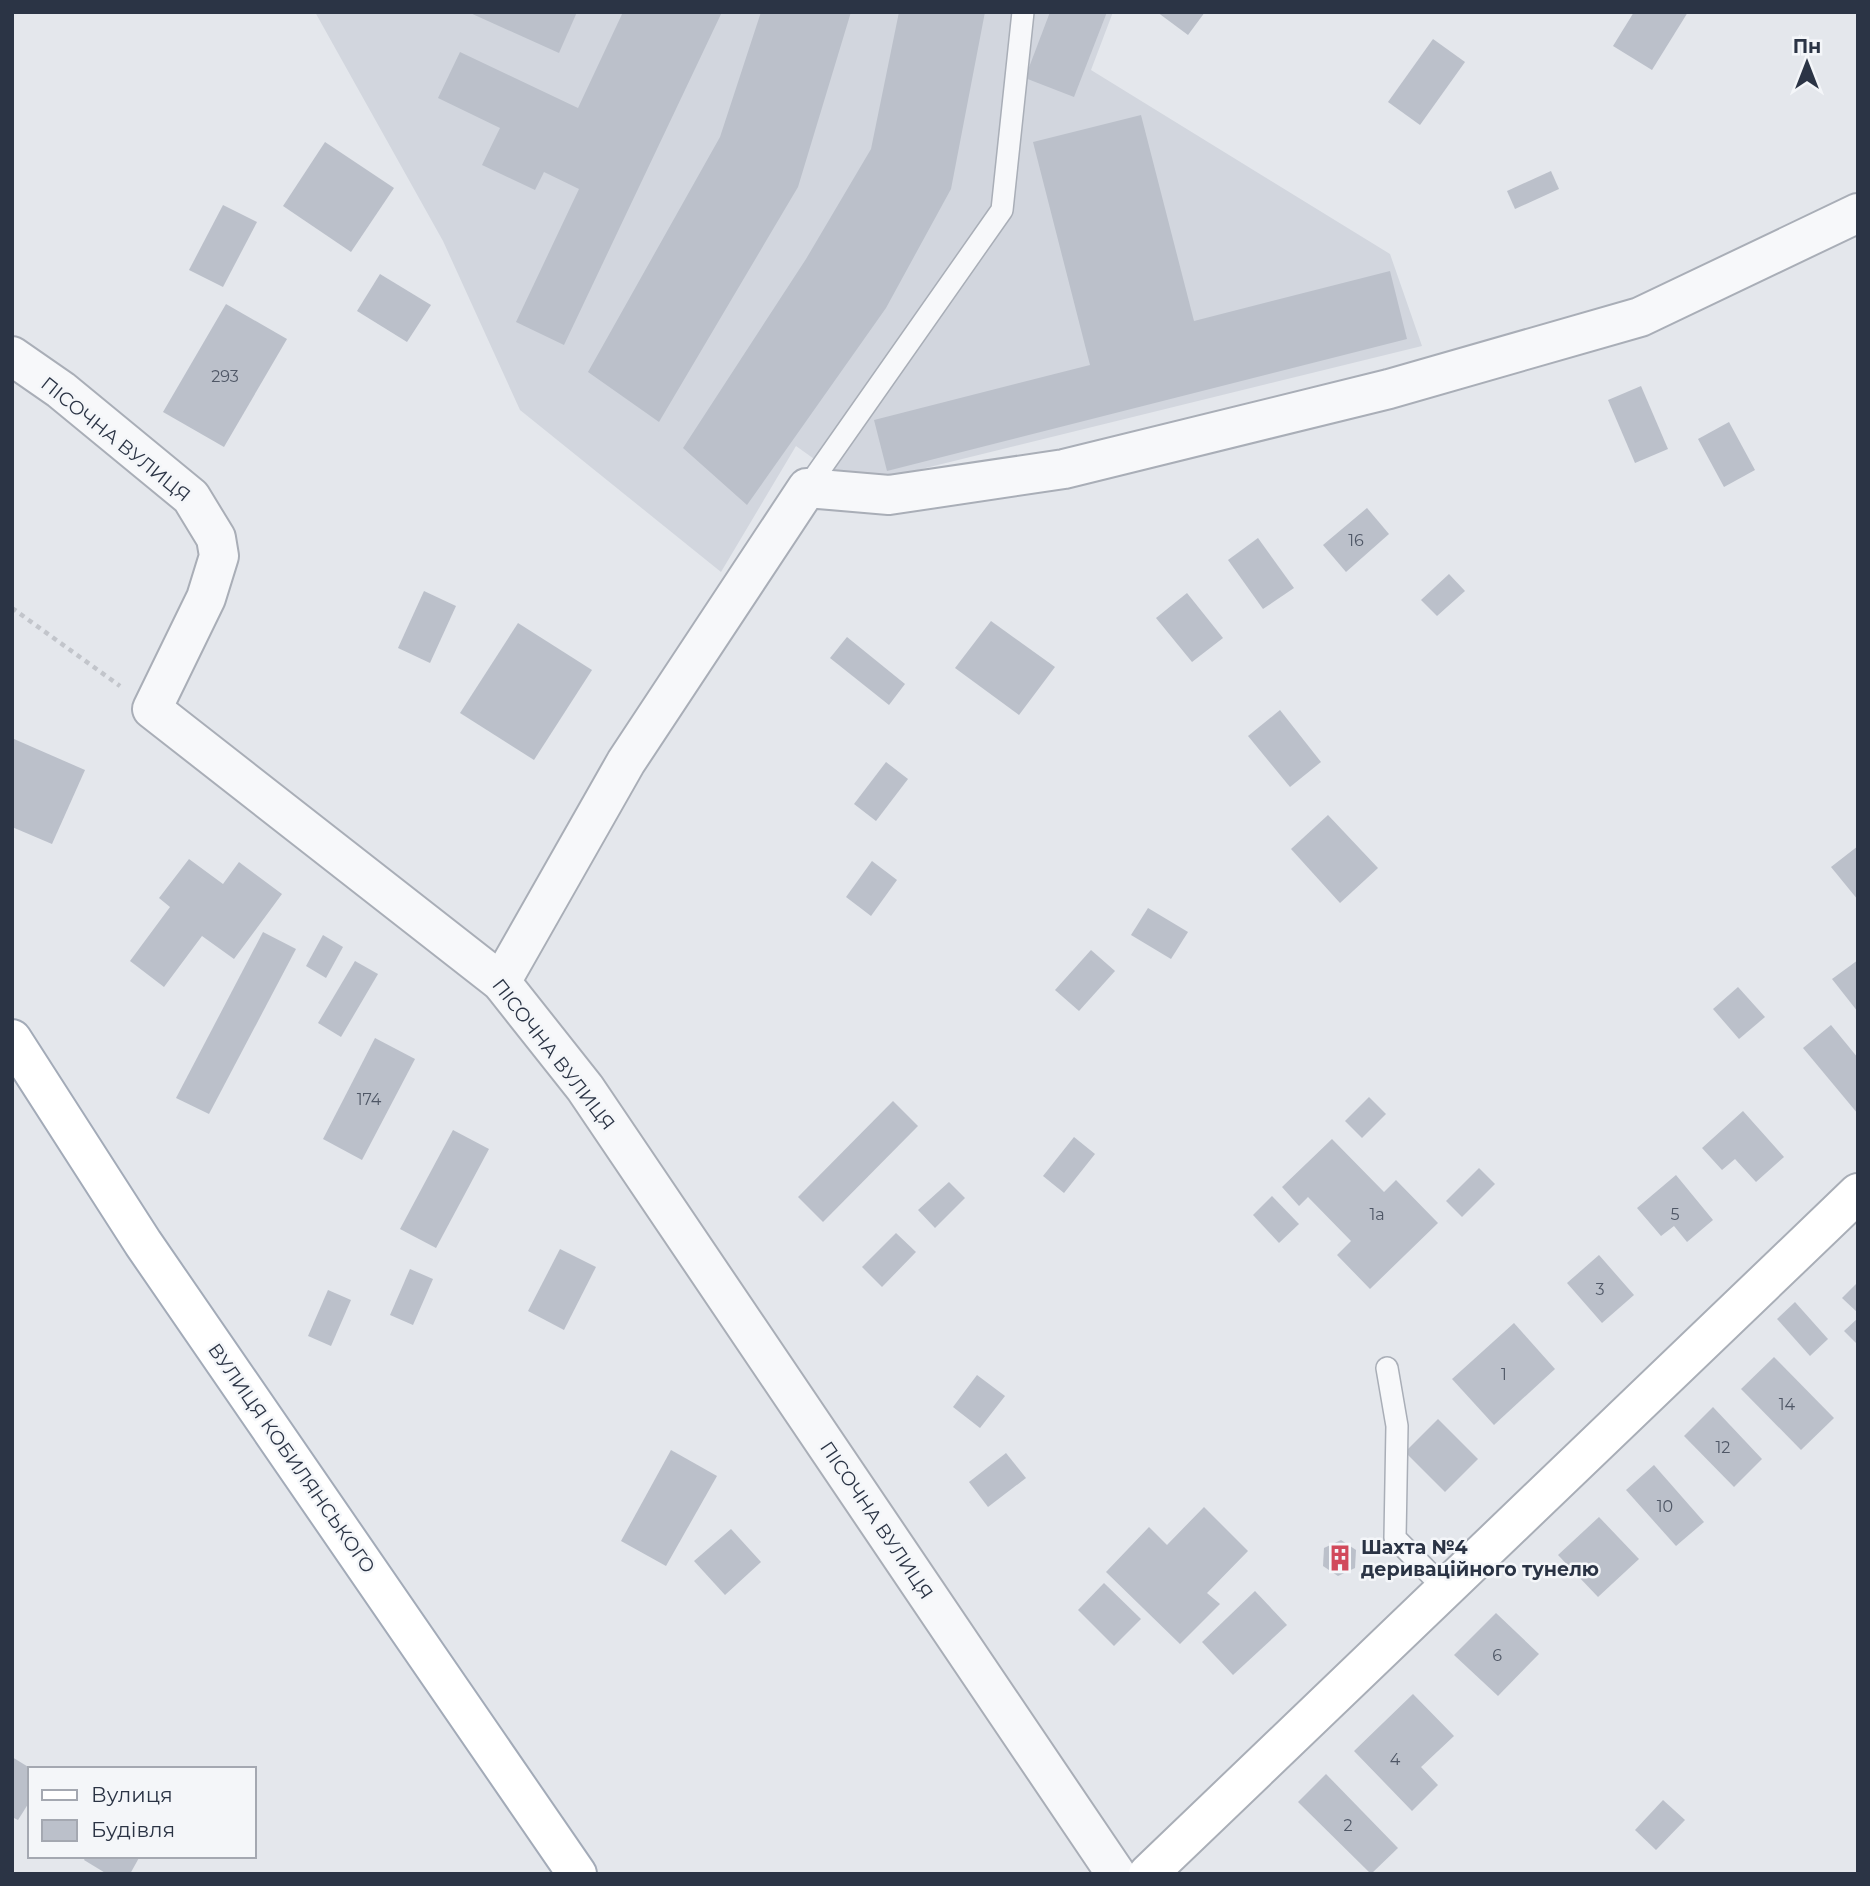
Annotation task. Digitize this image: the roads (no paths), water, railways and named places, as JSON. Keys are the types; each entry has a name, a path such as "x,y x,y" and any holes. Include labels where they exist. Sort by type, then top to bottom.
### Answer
{"main road":[{"name":"ВУЛИЦЯ КОБИЛЯНСЬКОГО","path":"12,1039 143,1243 577,1874"},
{"path":"1148,1874 1858,1193"}],"street":[{"path":"501,982 626,762 807,488 890,495 1064,469 1389,389 1640,317 1858,213"},
{"name":"ПІСОЧНА ВУЛИЦЯ","path":"12,356 61,390 191,497 216,538 219,556 206,598 152,709 501,982 585,1088 1116,1874"}],"lane":[{"path":"807,488 1002,210 1023,12"},
{"path":"1387,1368 1397,1426 1395,1538 1445,1589"}],"place":[{"name":"Шахта №4 дериваційного тунелю","path":"1340,1558"}]}
